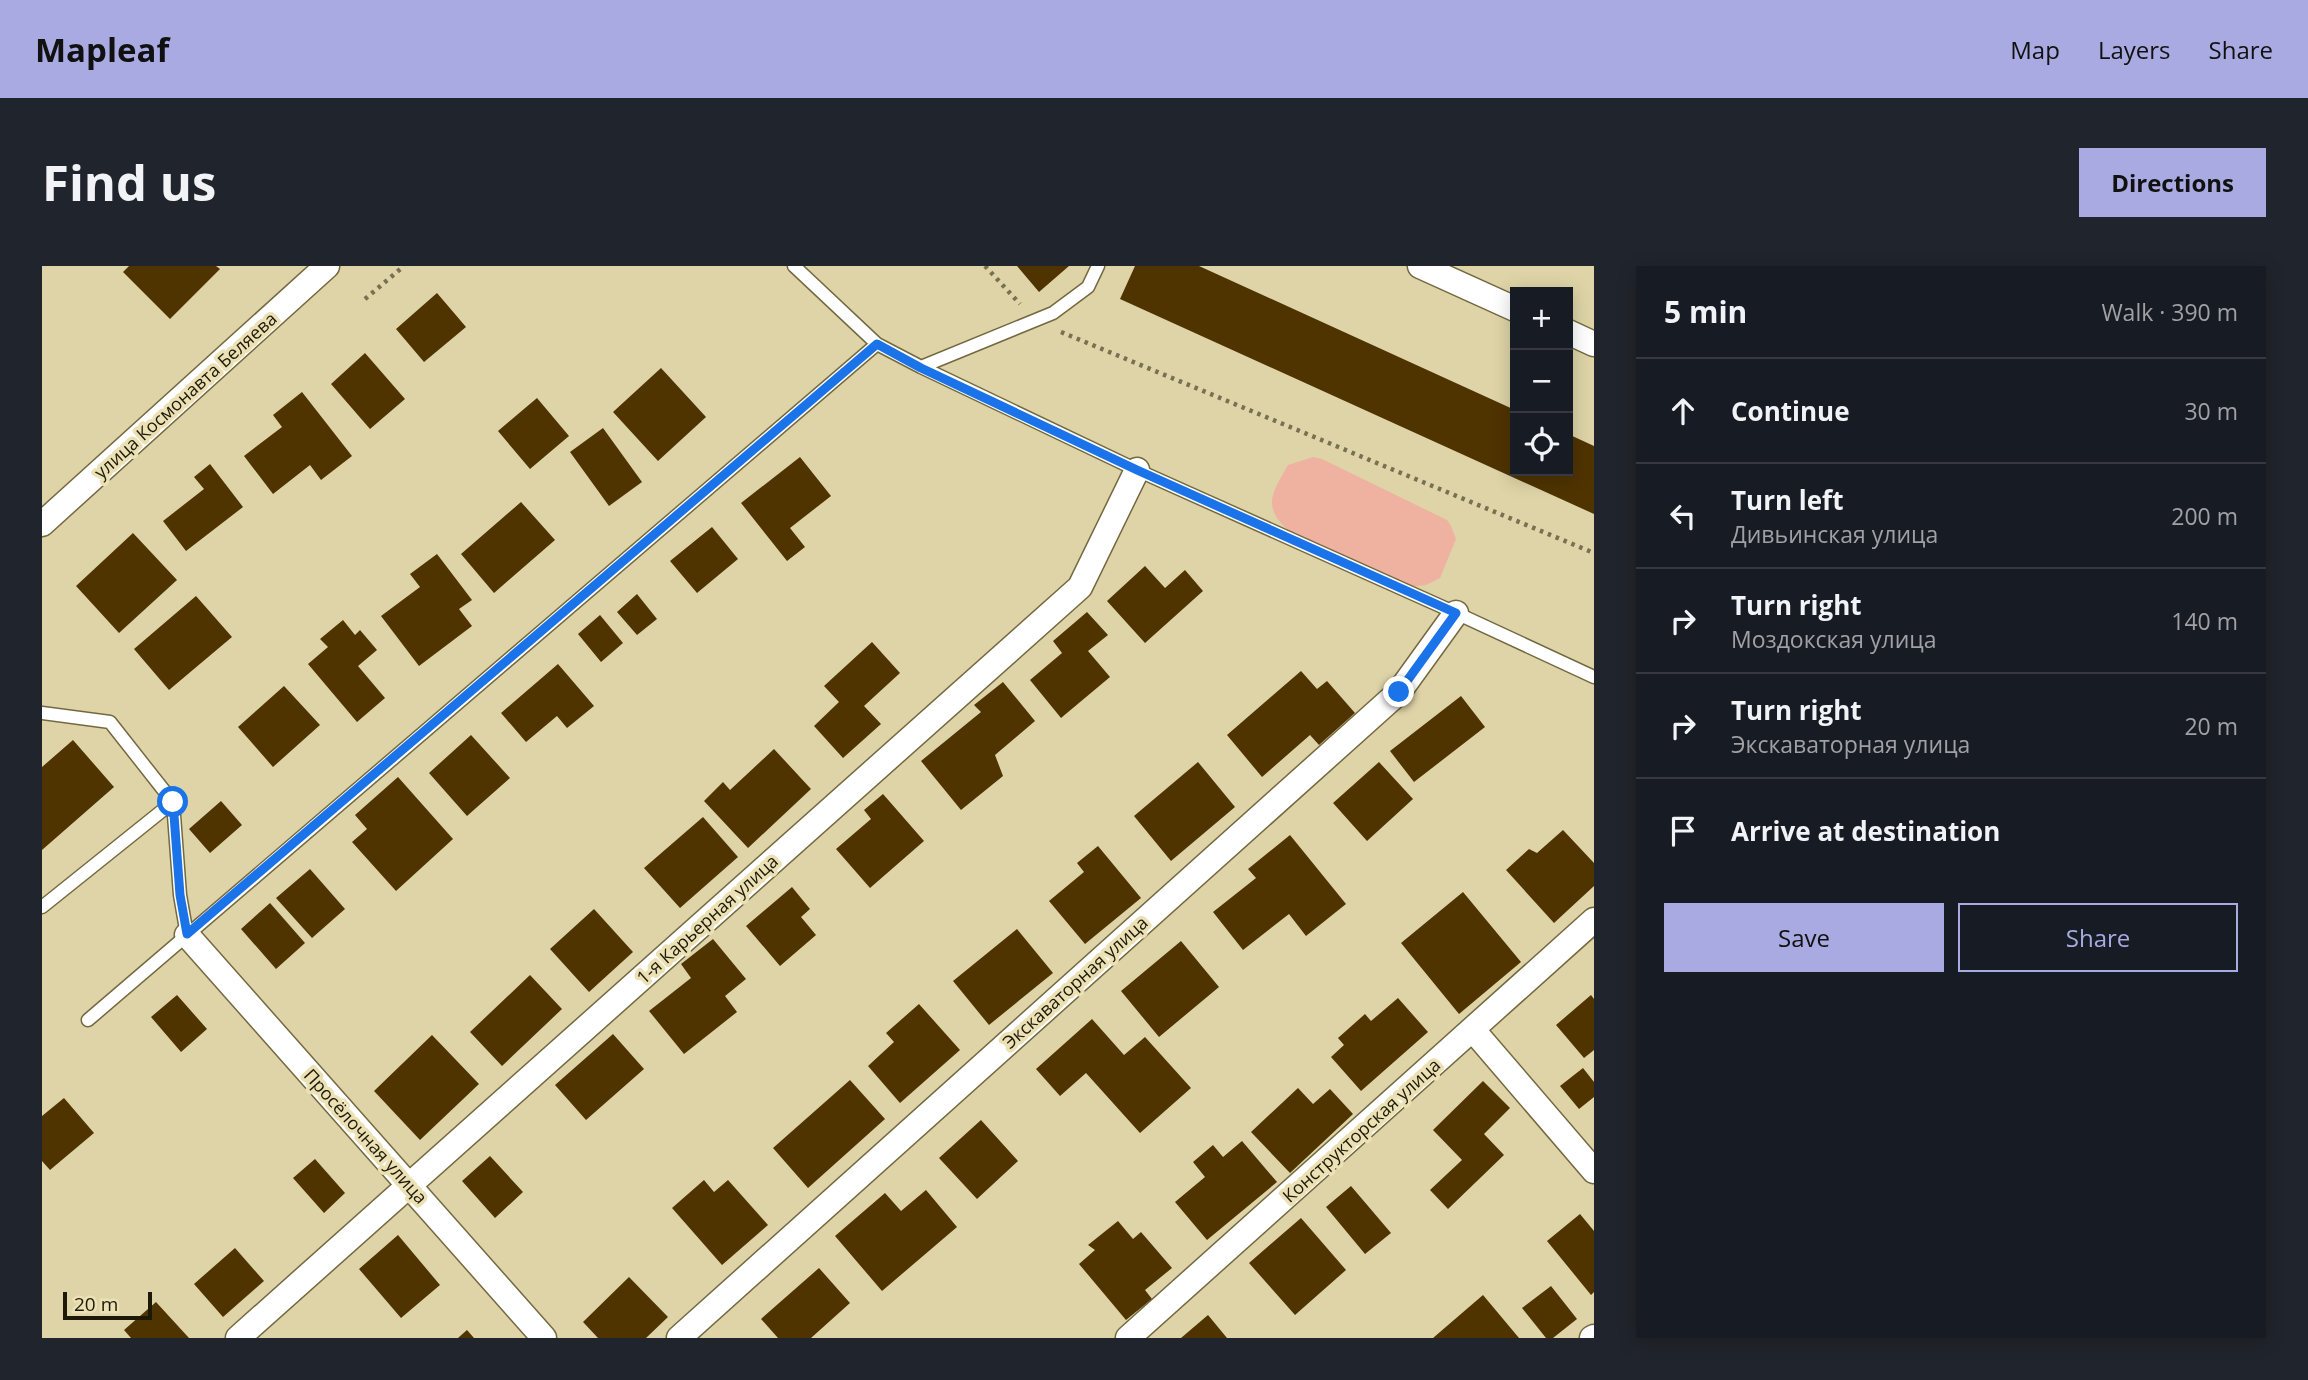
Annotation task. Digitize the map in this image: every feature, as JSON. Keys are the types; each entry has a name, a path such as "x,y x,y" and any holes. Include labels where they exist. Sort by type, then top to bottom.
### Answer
{"street":[{"name":"улица Космонавта Беляева","path":"42,524 327,266"},
{"path":"1420,266 1510,307"},
{"path":"1573,334 1594,344"},
{"name":"1-я Карьерная улица","path":"238,1338 1080,587 1137,470"},
{"name":"Экскаваторная улица","path":"679,1338 1399,692 1456,613"},
{"name":"Конструкторская улица","path":"1128,1338 1594,920"},
{"name":"Просёлочная улица","path":"187,934 544,1338"},
{"path":"1473,1030 1594,1171"}],"lane":[{"path":"794,266 877,344 921,368 1137,470 1594,677"},
{"path":"921,368 1053,313 1088,287 1098,266"},
{"path":"88,1020 877,344"},
{"path":"42,713 110,722 173,802 180,895 187,934"},
{"path":"42,908 173,802"}],"path":[{"path":"365,299 404,266"},
{"path":"985,266 1034,320 1594,553"}],"shaded area":[{"path":"1313,457 1447,520 1456,539 1440,578 1426,585 1409,587 1290,532 1275,515 1272,507 1274,492 1288,465"}],"building":[{"path":"129,266 216,266 220,269 170,319 123,272"},
{"path":"1017,266 1069,266 1039,292"},
{"path":"1135,266 1199,266 1510,408 1510,476 1120,299"},
{"path":"437,293 466,327 424,362 396,329"},
{"path":"365,353 405,399 370,429 331,384"},
{"path":"661,368 706,417 658,461 613,412"},
{"path":"302,392 352,456 321,480 310,465 273,494 244,456 282,427 273,415"},
{"path":"537,398 569,436 530,469 498,431"},
{"path":"603,428 642,482 609,506 570,452"},
{"path":"1573,436 1594,446 1594,514 1510,476 1573,476"},
{"path":"800,457 831,496 790,528 805,547 787,561 741,503"},
{"path":"210,464 243,507 186,551 163,521 204,489 194,477"},
{"path":"521,502 555,540 494,593 461,554"},
{"path":"712,527 738,559 697,593 670,561"},
{"path":"133,533 177,580 119,633 76,586"},
{"path":"437,554 472,600 459,609 472,626 419,666 381,616 420,587 410,574"},
{"path":"1145,566 1165,588 1185,570 1203,591 1145,643 1107,601"},
{"path":"637,594 657,619 637,635 617,612"},
{"path":"196,596 232,637 169,690 134,649"},
{"path":"1087,612 1108,635 1088,651 1110,677 1061,718 1030,680 1062,653 1053,641"},
{"path":"600,615 623,643 601,662 578,634"},
{"path":"343,620 355,635 360,630 377,650 358,666 385,698 357,722 308,664 328,647 320,639"},
{"path":"872,642 900,673 864,706 881,724 843,758 814,726 839,702 824,686"},
{"path":"558,664 594,706 567,728 557,716 526,742 501,713"},
{"path":"1301,671 1317,689 1327,681 1355,713 1319,745 1310,735 1262,777 1227,735"},
{"path":"1003,682 1035,721 995,755 1003,776 961,810 921,761 981,712 974,705"},
{"path":"284,686 320,725 273,767 238,727"},
{"path":"1461,696 1485,727 1414,782 1390,751"},
{"path":"471,735 510,778 467,816 429,773"},
{"path":"73,740 114,787 42,850 42,767"},
{"path":"774,749 811,789 748,848 704,801 723,782 730,790"},
{"path":"1198,762 1235,807 1171,861 1134,816"},
{"path":"1379,762 1413,799 1367,841 1333,803"},
{"path":"398,777 453,839 396,891 352,842 367,829 355,815"},
{"path":"883,794 924,841 870,888 836,849 871,819 864,810"},
{"path":"221,801 242,825 210,853 189,829"},
{"path":"703,817 738,857 680,908 644,868"},
{"path":"1563,830 1594,863 1594,886 1554,923 1506,870 1529,849 1537,853"},
{"path":"1290,835 1346,904 1306,936 1289,914 1243,950 1213,912 1256,878 1248,869"},
{"path":"1098,846 1141,898 1085,944 1049,901 1084,872 1077,863"},
{"path":"310,869 345,909 312,938 276,898"},
{"path":"792,887 810,909 801,917 816,935 780,966 746,926"},
{"path":"1463,892 1521,962 1459,1014 1401,943"},
{"path":"270,903 305,943 276,969 241,929"},
{"path":"594,909 633,952 589,992 550,949"},
{"path":"1017,929 1053,973 989,1025 953,981"},
{"path":"713,939 746,979 725,996 737,1012 684,1054 649,1011 691,978 681,964"},
{"path":"1181,941 1219,987 1159,1037 1121,991"},
{"path":"530,975 562,1009 502,1066 470,1032"},
{"path":"177,995 207,1029 181,1052 151,1017"},
{"path":"1591,995 1594,999 1594,1050 1584,1058 1556,1025"},
{"path":"1398,998 1428,1032 1361,1091 1331,1057 1344,1045 1338,1038 1365,1014 1371,1021"},
{"path":"919,1004 960,1050 900,1103 868,1066 894,1042 886,1033"},
{"path":"1092,1019 1124,1055 1145,1037 1191,1088 1140,1133 1086,1073 1060,1096 1036,1069"},
{"path":"613,1034 644,1069 586,1120 555,1085"},
{"path":"432,1035 479,1084 420,1140 374,1091"},
{"path":"1583,1068 1594,1082 1594,1097 1579,1109 1560,1086"},
{"path":"850,1080 885,1119 808,1188 773,1148"},
{"path":"1483,1081 1510,1108 1484,1134 1504,1155 1448,1209 1430,1190 1462,1160 1433,1130"},
{"path":"1298,1088 1313,1104 1330,1089 1353,1114 1290,1173 1251,1132"},
{"path":"64,1098 94,1133 50,1170 42,1161 42,1116"},
{"path":"981,1120 1018,1161 977,1199 939,1158"},
{"path":"1242,1141 1277,1182 1207,1240 1175,1202 1205,1177 1193,1162 1213,1145 1223,1157"},
{"path":"490,1156 523,1192 495,1218 462,1181"},
{"path":"315,1159 345,1193 324,1213 293,1178"},
{"path":"704,1180 714,1192 728,1180 768,1225 722,1265 672,1208"},
{"path":"1351,1186 1391,1233 1365,1254 1326,1207"},
{"path":"926,1190 957,1227 882,1291 835,1236 885,1193 901,1211"},
{"path":"1580,1214 1594,1231 1594,1292 1591,1295 1547,1241"},
{"path":"1301,1218 1346,1270 1295,1315 1249,1263"},
{"path":"1118,1221 1133,1239 1141,1232 1172,1268 1145,1290 1152,1299 1126,1320 1079,1264 1095,1250 1088,1245"},
{"path":"398,1235 440,1285 401,1318 359,1269"},
{"path":"235,1248 264,1281 223,1317 194,1284"},
{"path":"819,1268 850,1303 811,1338 778,1338 761,1319"},
{"path":"629,1277 668,1317 646,1338 598,1338 583,1322"},
{"path":"1551,1286 1577,1319 1553,1338 1546,1338 1522,1308"},
{"path":"1483,1295 1519,1338 1433,1338"},
{"path":"156,1302 189,1338 131,1338 124,1330"},
{"path":"1208,1315 1227,1338 1181,1338"},
{"path":"467,1330 474,1338 458,1338"}],"route":[{"path":"173,802 180,895 187,934 877,344 921,368 1137,470 1456,613 1399,692"}]}
